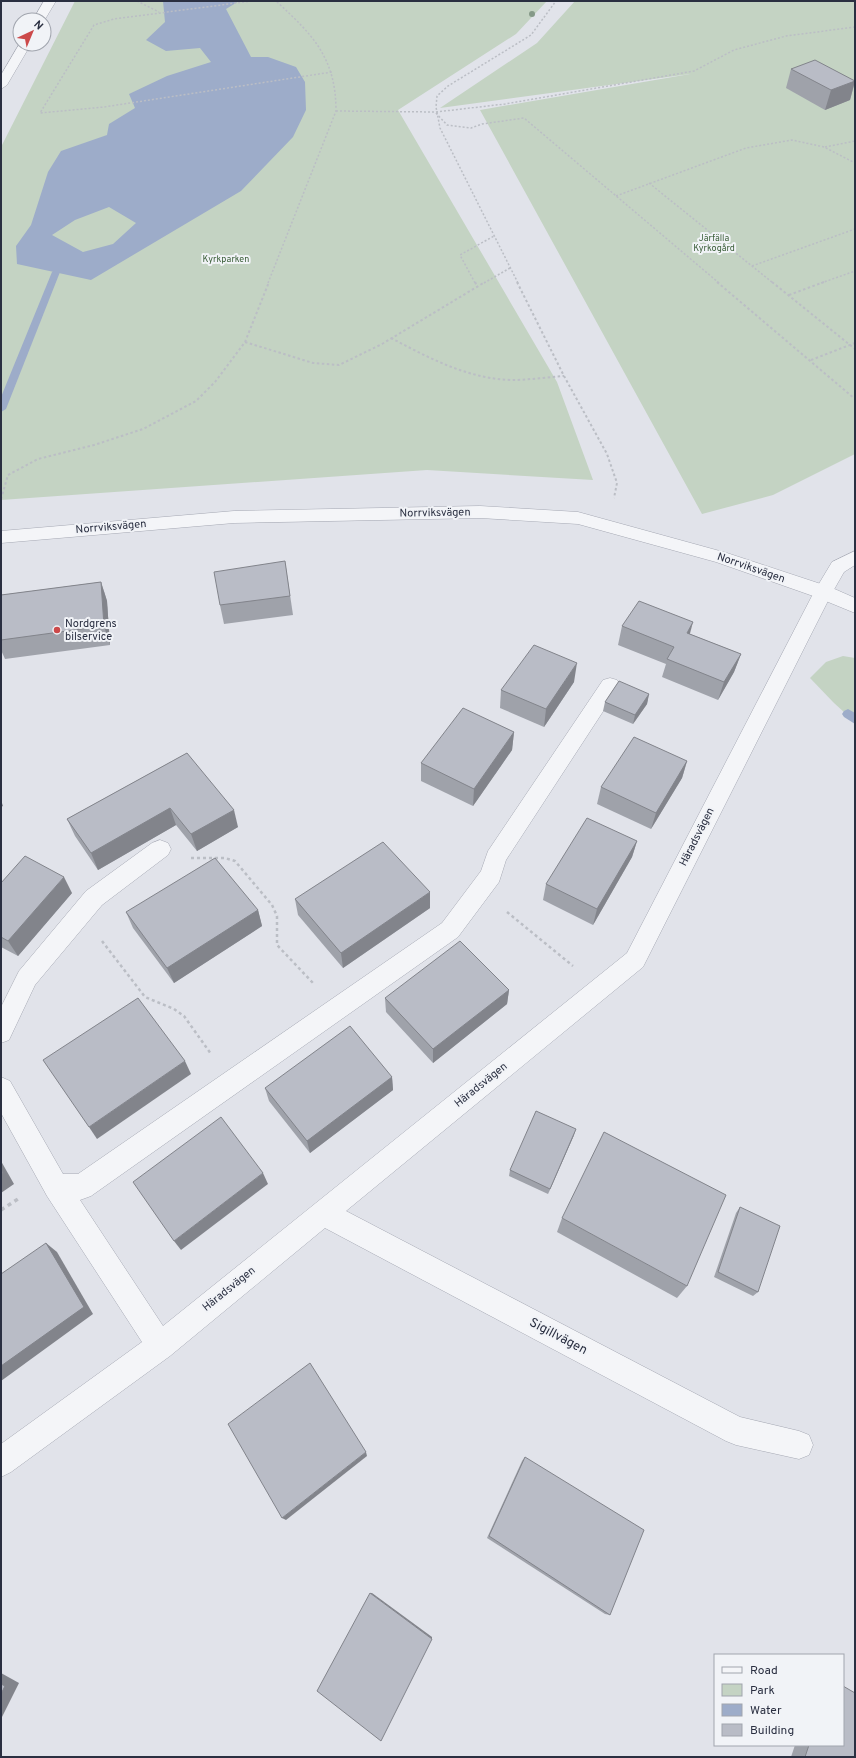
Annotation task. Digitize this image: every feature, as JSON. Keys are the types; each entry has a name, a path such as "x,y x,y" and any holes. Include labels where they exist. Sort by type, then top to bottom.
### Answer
{"street":[{"path":"44,12 50,1"},
{"path":"1,85 20,52"},
{"name":"Norrviksvägen","path":"1,537 234,517 480,512 578,518 721,557 823,592 855,606"},
{"name":"Häradsvägen","path":"1,1462 160,1346 635,960 823,592 838,567 855,557"},
{"path":"56,1187 82,1187 450,930 491,875 496,857 610,684"},
{"path":"1,1032 27,978 94,898 160,849"},
{"path":"1,1089 56,1187 160,1346"},
{"name":"Sigillvägen","path":"323,1213 736,1431 799,1445"}],"path":[{"path":"137,1 159,13"},
{"path":"252,1 114,19 94,25 40,113 104,107 332,72"},
{"path":"1,499 8,475 38,459 94,445 143,429 196,401 215,382 245,342 336,111 335,86 332,72 320,48 307,30 276,1"},
{"path":"556,1 530,35 448,86 437,96 436,112 440,128 564,376 608,454 617,483 614,499"},
{"path":"336,111 436,112 512,102 694,72 734,50 786,36 855,27"},
{"path":"436,112 447,126 471,128 482,124 524,118 855,399"},
{"path":"616,196 746,148 792,140 824,147 855,163"},
{"path":"824,147 855,141"},
{"path":"649,184 789,295 855,350"},
{"path":"752,266 855,229"},
{"path":"477,286 460,255 494,236"},
{"path":"245,342 313,363 339,365 382,344 477,286 510,268"},
{"path":"789,295 855,271"},
{"path":"391,338 422,355 471,374 511,380 564,376"},
{"path":"810,360 855,343"},
{"path":"160,849 181,857 225,858 235,861 272,905 277,916 277,945 336,1009"},
{"path":"491,875 503,906 509,915 578,970"},
{"path":"75,921 99,935 145,997 174,1009 184,1016 231,1082"}],"green space":[{"name":"Kyrkparken","path":"75,1 547,1 516,34 398,110 557,382 593,480 427,470 1,500 1,147 49,52 52,52 52,46"},
{"name":"Järfälla Kyrkogård","path":"575,1 855,1 855,454 773,495 702,514 480,110 690,74 440,108 537,43"},
{"path":"843,656 855,658 855,722 810,678 826,662"}],"water":[{"path":"163,1 239,1 226,9 251,57 268,57 296,67 305,82 306,110 293,137 241,191 91,280 17,264 16,246 31,225 48,172 61,151 107,135 109,124 135,108 129,94 167,76 211,62 200,48 166,51 146,40 165,22","holes":["109,207 136,223 113,244 83,252 52,235 75,220"]}],"building":[{"path":"815,60 855,81 831,90 791,69"},
{"path":"285,561 290,596 220,605 214,572"},
{"path":"101,582 104,626 1,640 1,595"},
{"path":"639,601 693,622 687,633 741,654 724,682 667,659 674,647 622,626"},
{"path":"534,645 577,663 546,709 501,690"},
{"path":"619,681 649,694 635,715 605,702"},
{"path":"463,708 514,732 474,789 421,763"},
{"path":"634,737 687,761 656,813 601,787"},
{"path":"187,753 234,810 191,834 170,808 91,853 67,819"},
{"path":"587,818 637,841 597,909 546,884"},
{"path":"383,842 430,892 341,953 295,899"},
{"path":"25,856 64,877 8,941 1,937 1,883"},
{"path":"215,858 258,910 167,968 126,912"},
{"path":"460,941 509,990 433,1049 385,998"},
{"path":"138,998 185,1061 89,1127 43,1060"},
{"path":"350,1026 392,1077 307,1141 265,1088"},
{"path":"536,1111 576,1129 550,1189 510,1170"},
{"path":"221,1117 263,1173 174,1241 133,1182"},
{"path":"604,1132 726,1195 687,1286 562,1218"},
{"path":"740,1207 780,1226 758,1292 718,1272"},
{"path":"46,1243 84,1307 1,1366 1,1274"},
{"path":"310,1363 366,1452 282,1518 228,1424"},
{"path":"525,1457 644,1530 610,1615 489,1536"},
{"path":"370,1593 432,1639 381,1741 317,1691"},
{"path":"1,1684 5,1686 1,1694"},
{"path":"844,1687 855,1693 855,1757 805,1757 809,1746 844,1746"}],"waterway":[{"path":"1,409 56,272"},
{"path":"848,714 855,719"}],"place":[{"name":"Nordgrens bilservice","path":"57,630"}]}
